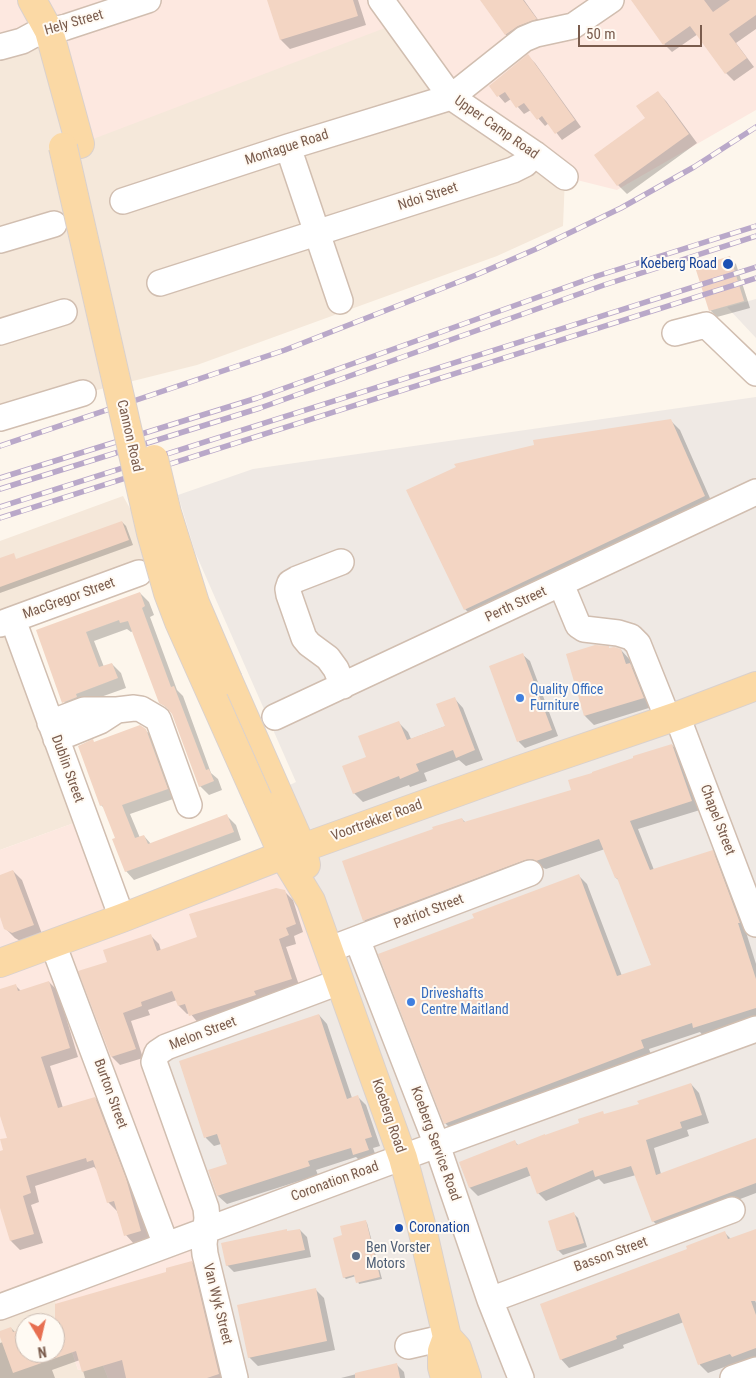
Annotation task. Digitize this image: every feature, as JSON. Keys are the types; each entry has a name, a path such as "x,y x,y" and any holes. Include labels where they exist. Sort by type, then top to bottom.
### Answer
{"main road":[{"name":"Cannon Road","path":"32,0 181,560 195,603 267,795 292,851"},
{"name":"Voortrekker Road","path":"2,957 53,944 292,851 756,686"},
{"name":"Koeberg Road","path":"292,851 309,875 311,901 403,1158 421,1224 447,1337 457,1348 467,1378"},
{"name":"Koeberg Road","path":"445,1378 442,1367 442,1351 447,1337"}],"street":[{"name":"Hely Street","path":"0,47 148,0"},
{"name":"Upper Camp Road","path":"381,0 451,97 535,154 565,177"},
{"path":"451,97 524,39 536,34 573,26 611,0"},
{"name":"Montague Road","path":"122,201 451,97"},
{"path":"288,147 340,301"},
{"name":"Ndoi Street","path":"160,283 513,170 525,164 535,154"},
{"path":"0,240 54,224"},
{"path":"0,332 64,312"},
{"path":"675,333 706,325 756,373"},
{"path":"0,418 83,393"},
{"name":"Perth Street","path":"275,717 756,492"},
{"path":"341,562 290,583 288,595 304,638 328,658 336,669 343,686"},
{"name":"MacGregor Street","path":"7,622 138,573"},
{"name":"Chapel Street","path":"561,584 578,625 584,629 618,632 631,637 638,644 673,717 756,924"},
{"name":"Dublin Street","path":"7,622 53,731 122,918"},
{"path":"53,731 100,721 118,710 134,708 147,711 158,719 189,805"},
{"name":"Patriot Street","path":"328,950 530,873"},
{"name":"Koeberg Service Road","path":"356,939 438,1146 490,1300 521,1378"},
{"name":"Burton Street","path":"53,944 166,1245"},
{"name":"Melon Street","path":"205,1230 206,1208 156,1073 154,1062 157,1053 166,1047 340,982"},
{"name":"Coronation Road","path":"0,1307 205,1230 756,1029"},
{"name":"Basson Street","path":"490,1300 732,1210"},
{"name":"Van Wyk Street","path":"205,1230 205,1254 235,1378"},
{"path":"408,1346 447,1337"},
{"path":"733,1378 756,1370"}],"shaded area":[{"path":"0,0 756,0 756,110 617,190 565,177 451,97 398,23 80,144 49,31 0,47"},
{"path":"398,23 565,177 563,226 497,256 197,365 93,391 0,419 0,47"},
{"path":"756,299 756,338 727,307"},
{"path":"756,397 756,1378 235,1378 157,1053 339,982 277,791 296,782 195,552 178,495 253,469"},
{"path":"123,496 132,512 144,562 13,620 85,819 0,850 0,541"},
{"path":"85,819 122,918 302,848 339,982 206,1208 235,1378 108,1378 102,1363 78,1370 65,1331 65,1313 59,1313 51,1288 0,1307 0,850"},
{"path":"51,1288 59,1313 15,1313 15,1363 65,1363 65,1331 78,1370 102,1363 108,1378 0,1378 0,1307"}],"building":[{"path":"267,0 353,0 358,16 280,40"},
{"path":"480,0 523,0 537,19 518,26 505,35"},
{"path":"631,0 704,0 713,12 730,0 756,0 756,15 729,34 747,58 725,74 690,26 663,45"},
{"path":"528,54 575,120 555,134 542,116 537,120 524,103 516,108 505,92 497,97 489,86"},
{"path":"658,91 689,134 617,186 594,155 645,118 636,106"},
{"path":"730,256 744,301 709,311 695,267"},
{"path":"671,419 705,496 464,610 406,490 456,467 454,464 534,445 533,440"},
{"path":"122,521 129,540 0,587 0,558 14,553 16,559"},
{"path":"140,592 145,606 142,608 171,687 174,686 206,770 209,769 214,781 199,787 172,714 159,703 128,621 120,623 119,620 86,632 99,667 112,663 118,678 76,694 77,697 62,703 36,630"},
{"path":"595,645 621,649 626,664 630,663 644,698 584,716 566,654"},
{"name":"Quality Office Furniture","path":"523,653 552,730 517,742 489,666"},
{"path":"455,697 475,750 456,758 453,750 416,764 419,771 400,779 399,776 353,794 342,766 366,757 358,736 399,721 407,740 445,726 436,704"},
{"path":"140,725 146,729 168,789 122,805 135,838 144,835 148,844 227,814 234,832 125,872 112,839 115,838 102,805 100,806 78,746 93,739 94,742"},
{"path":"672,744 692,801 630,821 650,870 713,850 740,923 738,923 756,979 756,1008 693,1028 692,1023 641,1040 644,1048 444,1124 378,954 474,918 472,914 579,874 617,976 651,965 617,878 615,878 599,839 536,861 532,859 525,860 363,921 342,861 433,829 432,827 462,818 464,822 571,790 568,780"},
{"path":"13,870 34,925 12,933 4,929 0,917 0,875"},
{"path":"276,888 285,890 296,924 286,928 289,935 279,939 292,979 254,991 256,995 189,1016 185,1004 178,1006 172,991 141,1002 142,1006 123,1013 136,1049 111,1057 78,971 107,962 103,950 151,934 157,951 197,937 189,914"},
{"path":"49,981 70,1048 41,1057 58,1108 95,1097 126,1178 141,1231 124,1236 114,1201 107,1203 93,1160 87,1162 86,1158 26,1176 31,1193 23,1196 34,1234 10,1241 0,1208 0,1151 3,1150 0,1139 7,1138 0,1116 0,989 16,984 18,991"},
{"path":"319,1014 347,1099 358,1095 372,1137 365,1139 369,1150 353,1155 351,1148 308,1161 310,1166 217,1196 208,1170 227,1164 217,1134 204,1138 179,1061"},
{"path":"691,1083 702,1115 680,1122 682,1128 646,1140 656,1175 756,1138 756,1183 652,1222 631,1166 595,1177 593,1170 537,1194 527,1167 469,1188 459,1162 515,1140 517,1145 579,1123 578,1119 603,1111 604,1114 639,1104 637,1101"},
{"path":"574,1212 584,1243 557,1251 548,1221"},
{"name":"Ben Vorster Motors","path":"366,1220 380,1277 356,1283 354,1275 343,1278 333,1238 342,1235 340,1226"},
{"path":"287,1229 287,1231 300,1229 305,1250 226,1266 221,1243"},
{"path":"756,1229 756,1301 751,1301 756,1315 756,1348 732,1357 730,1354 698,1365 679,1313 616,1336 617,1339 560,1360 540,1304 687,1249 686,1246 725,1231 728,1239"},
{"path":"192,1261 219,1374 207,1378 126,1378 122,1360 82,1372 76,1351 65,1355 65,1313 55,1313 55,1304 166,1272 166,1268"},
{"path":"316,1288 327,1341 248,1358 237,1305"},
{"path":"11,1327 13,1332 15,1331 15,1363 42,1363 13,1373 0,1337 0,1331"},
{"path":"397,1363 400,1378 355,1378 355,1373"}],"railway":[{"path":"0,446 285,350 476,275 536,249 621,208 694,167 756,127"},
{"path":"0,478 257,398 597,276 756,226"},
{"path":"0,489 260,408 604,285 756,236"},
{"path":"0,507 756,267"},
{"path":"0,518 756,278"}],"place":[{"name":"Koeberg Road","path":"728,264"},
{"name":"Quality Office Furniture","path":"520,698"},
{"name":"Driveshafts Centre Maitland","path":"411,1002"},
{"name":"Coronation","path":"399,1228"},
{"name":"Ben Vorster Motors","path":"356,1256"}]}
